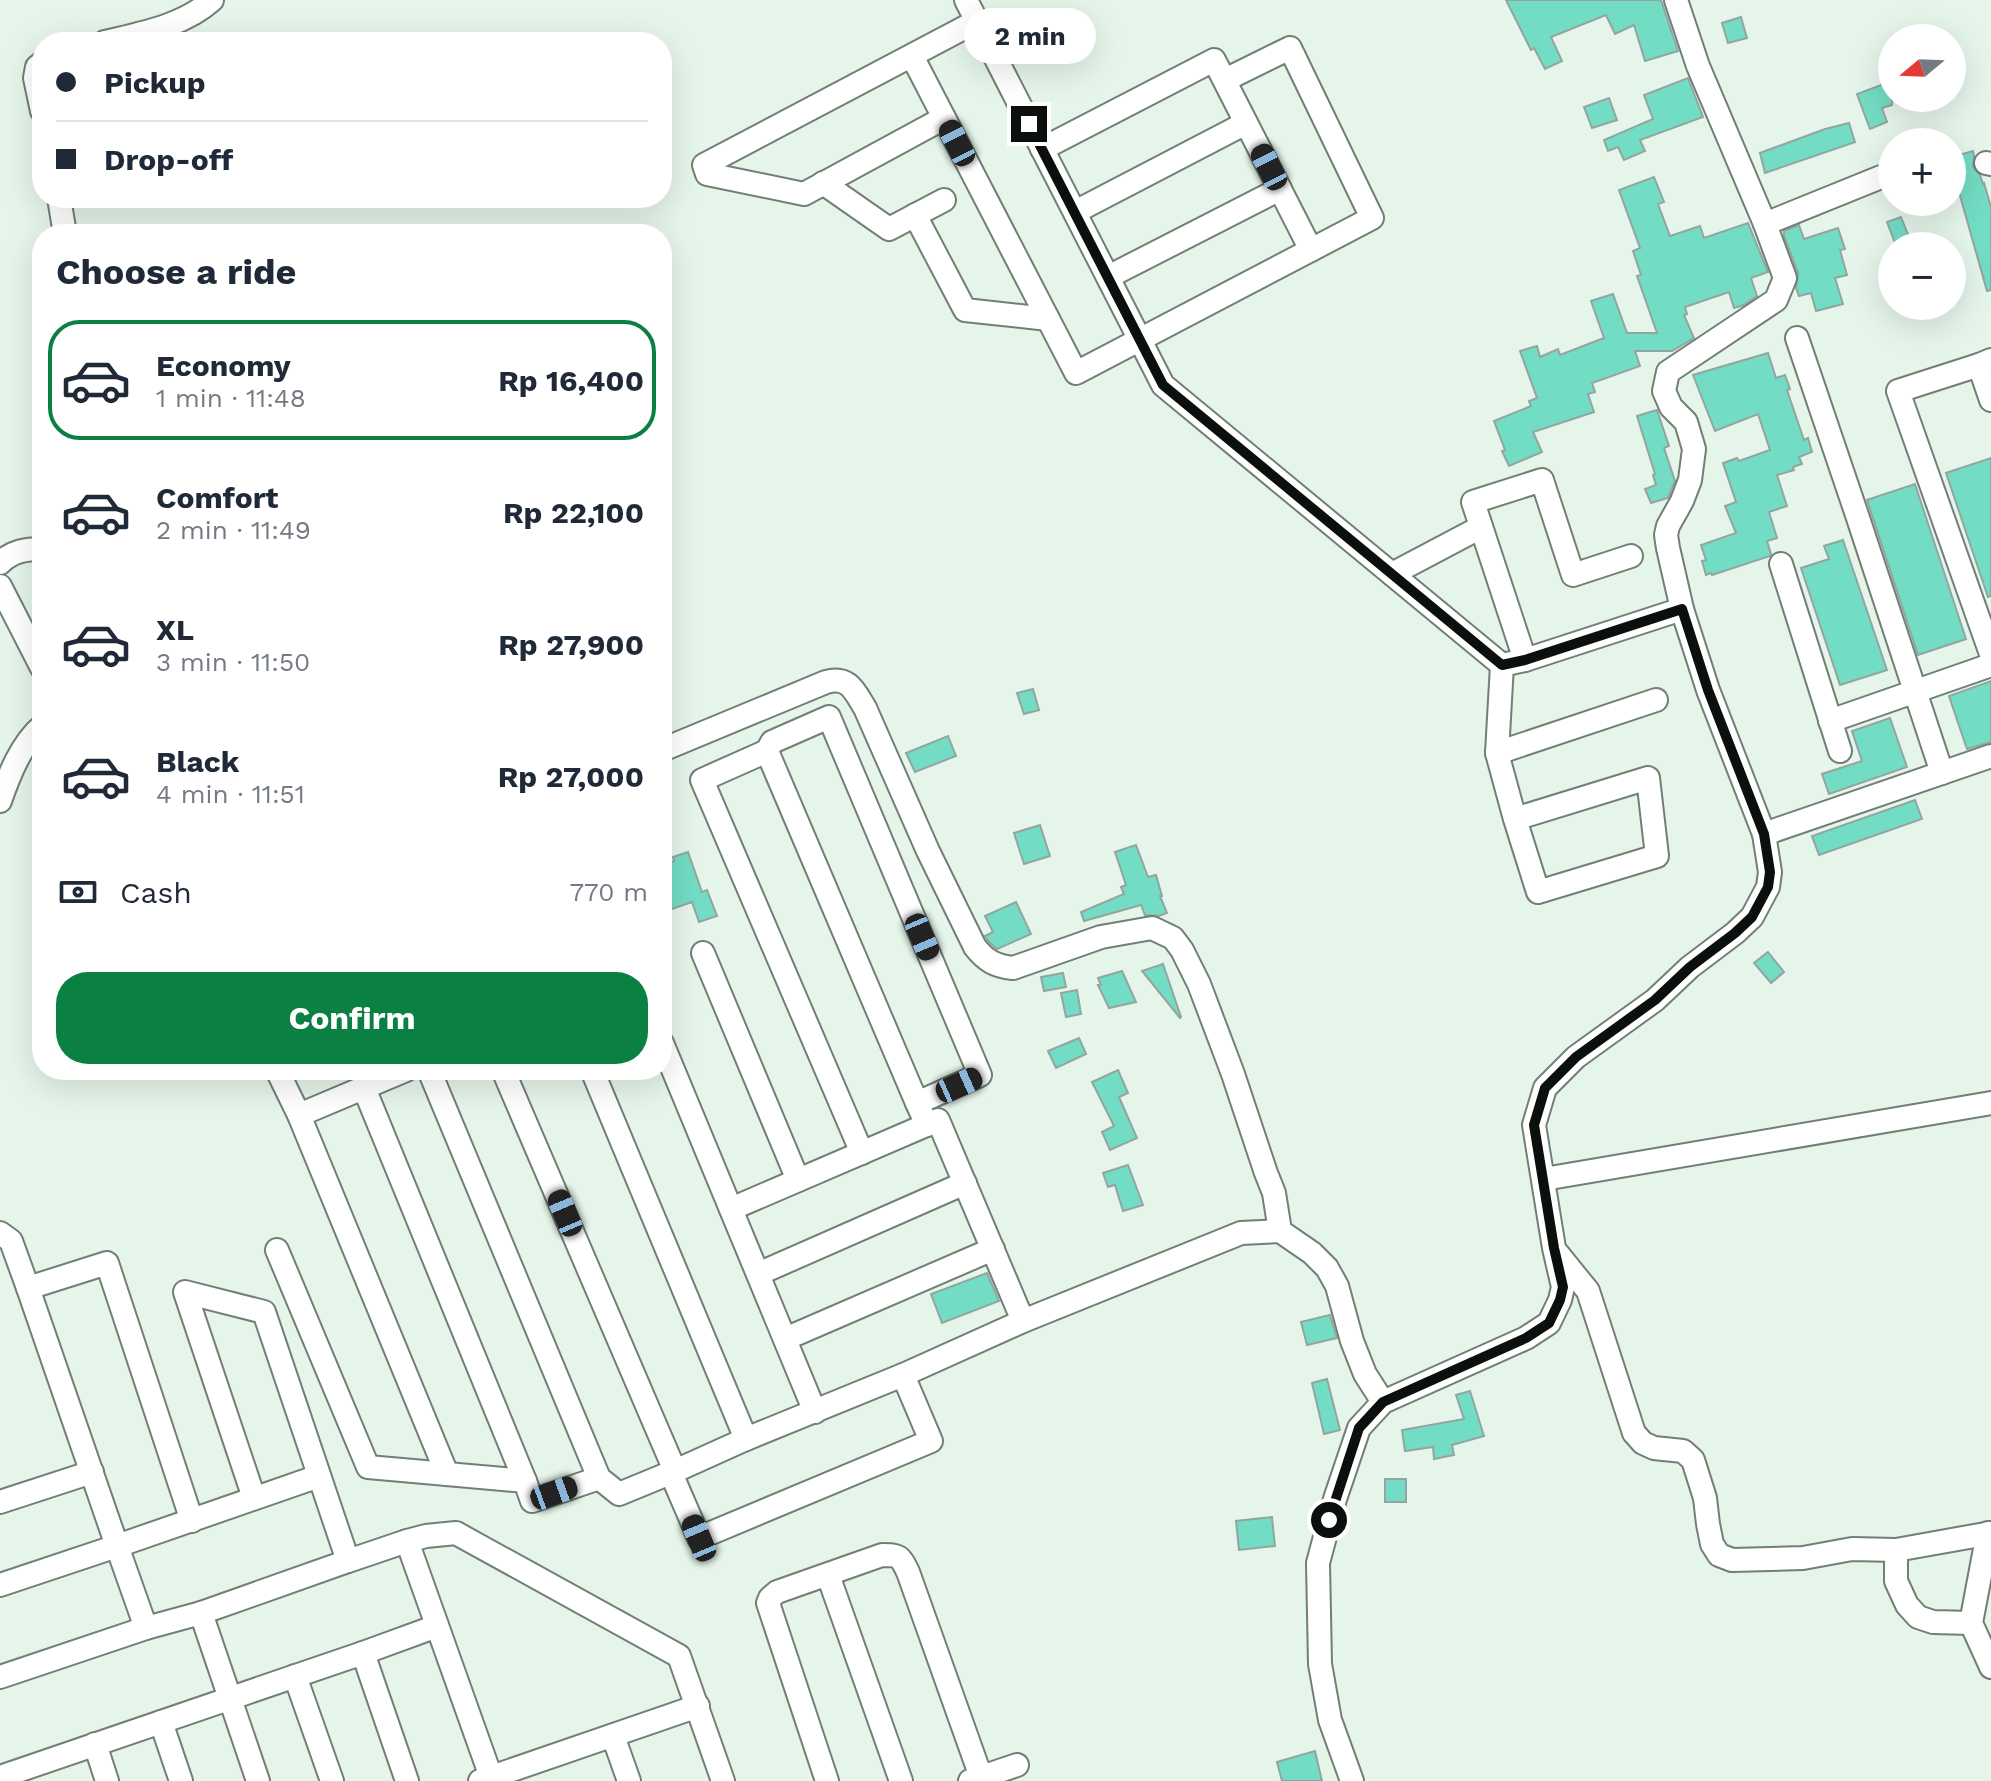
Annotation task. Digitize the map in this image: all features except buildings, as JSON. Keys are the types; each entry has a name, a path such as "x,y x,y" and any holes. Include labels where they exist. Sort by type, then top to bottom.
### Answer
{"street":[{"path":"145,32 196,13 212,0"},
{"path":"966,0 1163,385 1502,665"},
{"path":"1352,1781 1330,1720 1320,1664 1318,1563 1359,1428 1383,1402 1526,1338 1549,1323 1563,1287 1534,1125 1545,1088 1576,1057 1655,1000 1690,967 1744,925 1752,917 1768,887 1770,872 1764,834 1708,690 1682,609 1666,535 1690,480 1694,449 1686,422 1671,407 1664,391 1668,372 1776,300 1785,278 1698,66 1676,0"},
{"path":"944,118 804,194 707,174 704,165 977,21"},
{"path":"912,56 1076,373 1372,218 1290,48 1225,80"},
{"path":"1042,149 1214,60 1311,250"},
{"path":"1075,212 1246,123"},
{"path":"1765,224 1878,178"},
{"path":"823,183 889,229 944,200"},
{"path":"1108,277 1280,189"},
{"path":"915,215 965,310 1048,319"},
{"path":"1797,338 1942,773"},
{"path":"1991,400 1985,362 1898,391 1991,654"},
{"path":"1525,660 1473,502 1542,480 1573,575 1631,556"},
{"path":"1392,574 1481,527"},
{"path":"0,563 12,553 32,549"},
{"path":"1781,564 1840,751"},
{"path":"0,586 32,650"},
{"path":"1502,665 1682,609"},
{"path":"1502,665 1497,753 1515,819 1538,892 1657,856 1648,778 1515,819"},
{"path":"1830,721 1991,665"},
{"path":"672,746 826,682 842,680 865,708 928,851 975,947 986,960 1013,968 1101,937 1152,928 1173,938 1199,984 1233,1074 1274,1193 1280,1231"},
{"path":"1497,753 1656,700"},
{"path":"862,1153 702,780 767,751 772,742 829,717 980,1075 917,1103"},
{"path":"0,801 32,736"},
{"path":"767,751 927,1125"},
{"path":"1764,834 1991,756"},
{"path":"703,953 798,1180"},
{"path":"672,1067 815,1412"},
{"path":"282,1080 447,1474"},
{"path":"299,1115 383,1080"},
{"path":"433,1080 599,1478 619,1494 903,1375 1023,1321 1241,1233 1280,1231 1312,1253 1327,1268 1337,1286 1365,1374 1383,1402"},
{"path":"507,1080 699,1538 931,1441 903,1375"},
{"path":"596,1080 746,1439"},
{"path":"364,1088 532,1501 599,1478"},
{"path":"1544,1179 1991,1103"},
{"path":"731,1209 938,1120 1023,1321"},
{"path":"758,1274 965,1183"},
{"path":"0,1233 11,1241 146,1628"},
{"path":"1554,1248 1588,1291 1634,1433 1643,1443 1654,1448 1683,1451 1693,1460 1705,1498 1712,1544 1719,1555 1732,1560 1803,1558 1852,1549 1896,1550 1989,1533 1971,1623 1991,1667"},
{"path":"785,1339 993,1249"},
{"path":"277,1250 368,1467 525,1481"},
{"path":"28,1288 107,1263 192,1521"},
{"path":"254,1498 185,1292 264,1312 348,1561"},
{"path":"0,1502 92,1472"},
{"path":"0,1585 319,1476"},
{"path":"0,1677 201,1613 407,1541 456,1533 679,1656 723,1781"},
{"path":"407,1541 485,1779 698,1706"},
{"path":"1896,1550 1896,1581 1907,1605 1918,1617 1933,1622 1971,1623"},
{"path":"827,1781 768,1603 777,1592 882,1555 902,1559 975,1779 1017,1765"},
{"path":"828,1575 901,1781"},
{"path":"201,1613 258,1781"},
{"path":"0,1777 29,1774 95,1744 437,1626"},
{"path":"363,1653 407,1781"},
{"path":"295,1676 332,1781"},
{"path":"161,1722 181,1781"},
{"path":"613,1736 629,1781"},
{"path":"95,1744 107,1781"}],"route":[{"path":"1029,124 1163,385 1502,665 1682,609 1708,690 1764,834 1770,872 1768,887 1752,917 1655,1000 1576,1057 1545,1088 1534,1125 1563,1287 1549,1323 1526,1338 1383,1402 1359,1428 1329,1520"}]}
